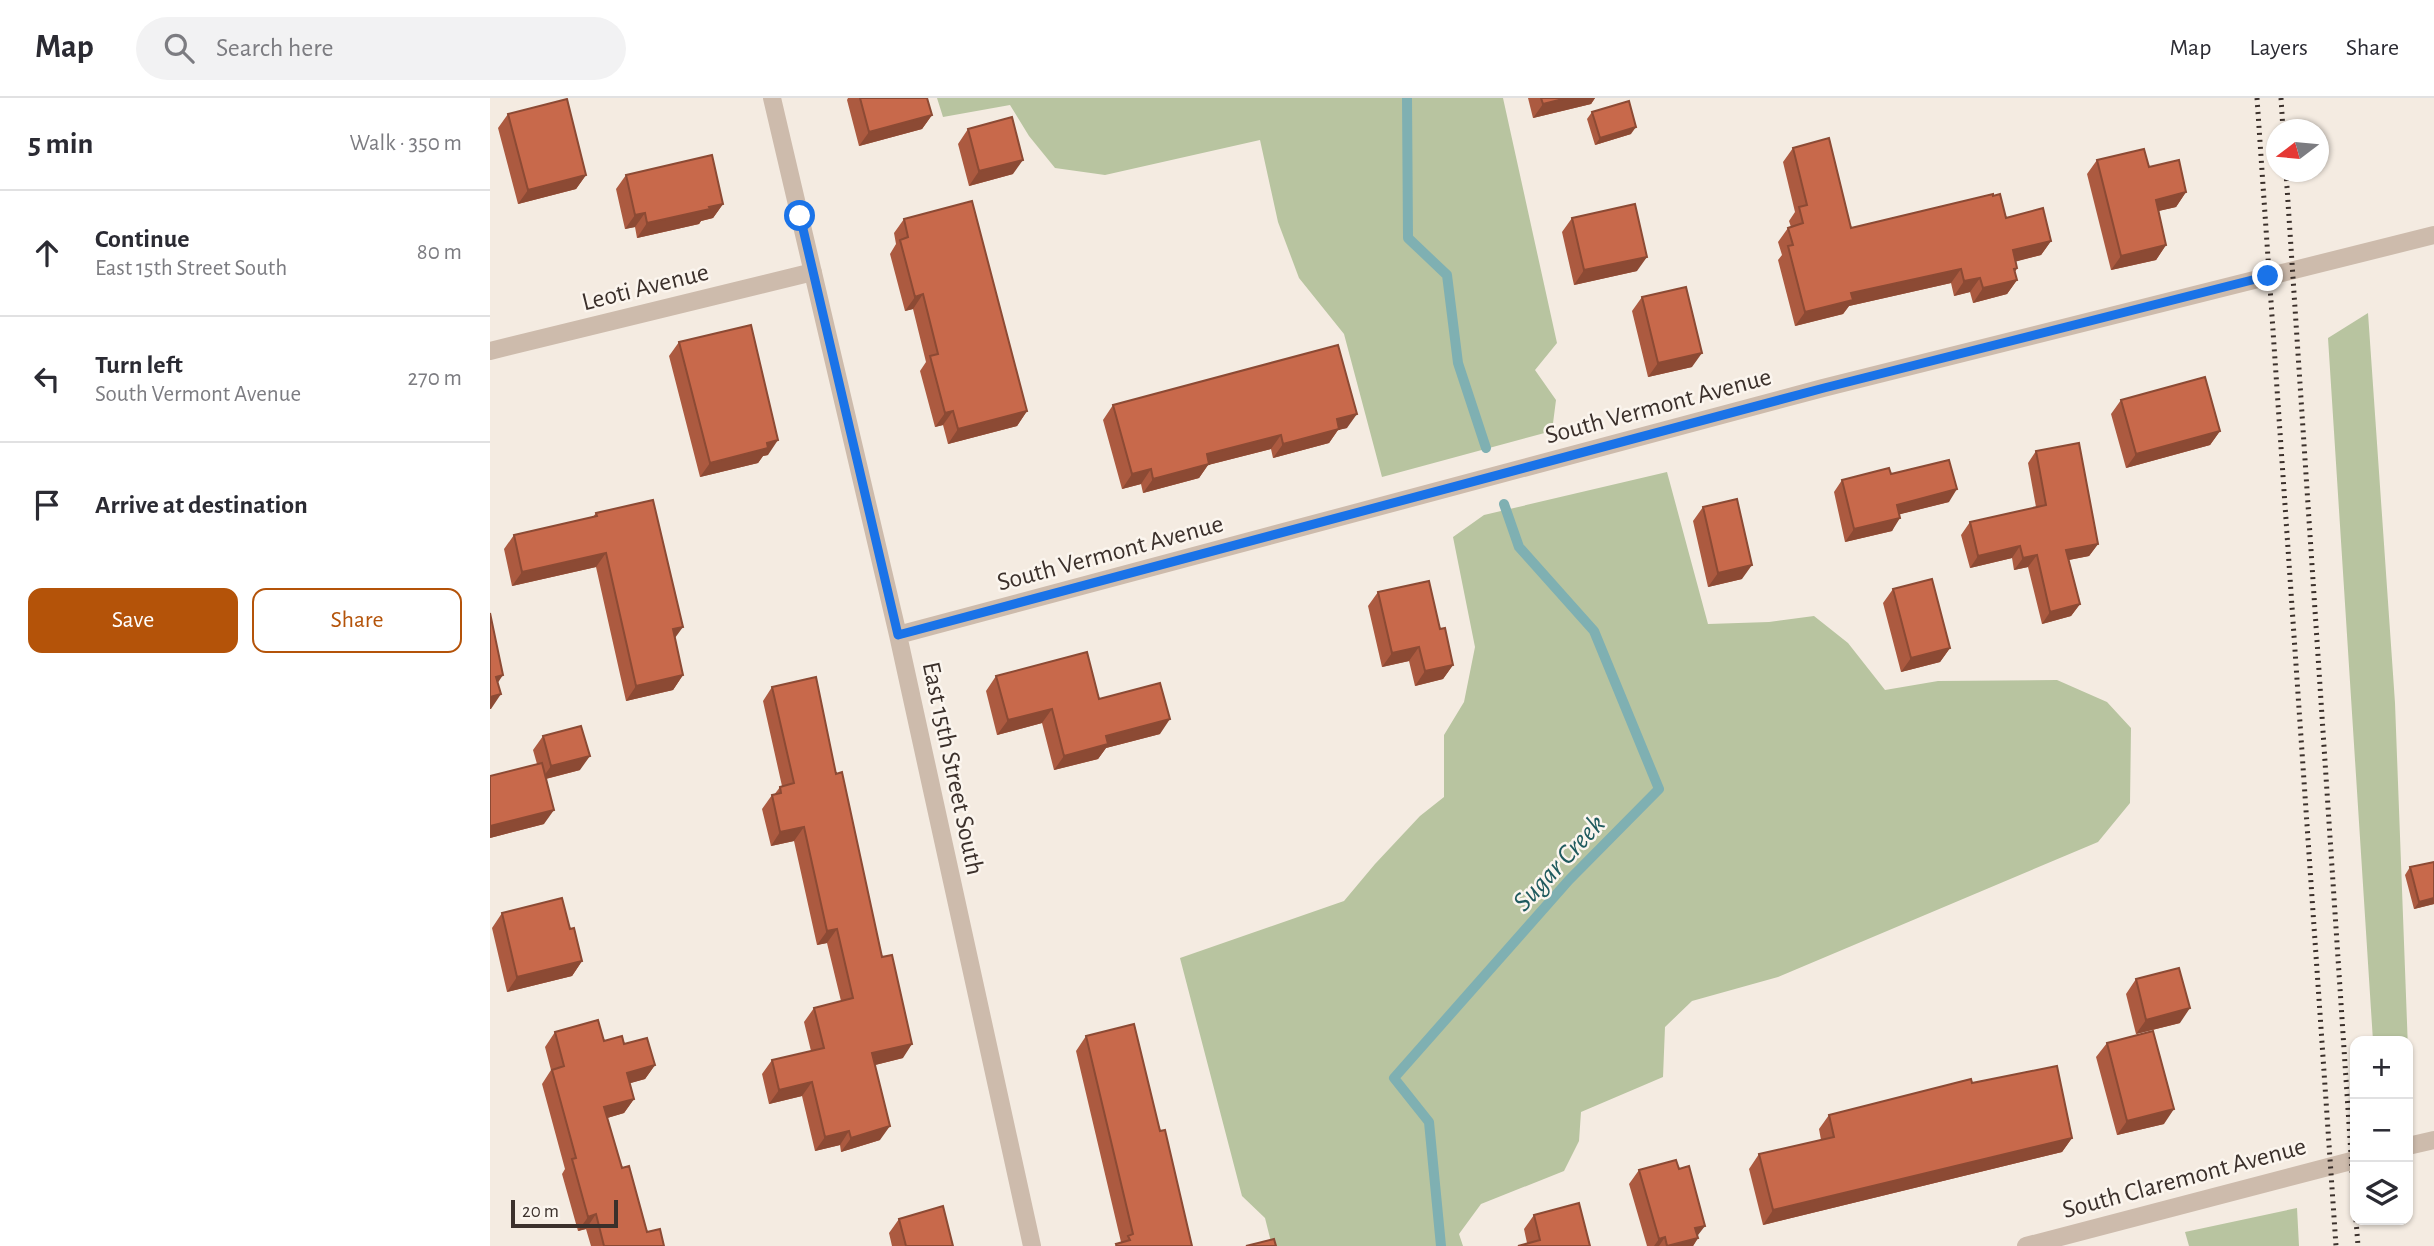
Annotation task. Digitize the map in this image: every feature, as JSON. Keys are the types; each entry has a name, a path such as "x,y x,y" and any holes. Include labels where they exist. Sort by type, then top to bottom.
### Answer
{"street":[{"name":"East 15th Street South","path":"772,98 898,635 1032,1246"},
{"name":"South Vermont Avenue","path":"898,635 1837,384 2434,235"},
{"name":"Leoti Avenue","path":"490,351 813,272"},
{"path":"2413,1145 2434,1140"},
{"name":"South Claremont Avenue","path":"2026,1246 2350,1161"}],"green space":[{"path":"937,98 1503,98 1557,343 1535,370 1556,400 1552,431 1382,477 1344,334 1299,278 1278,222 1260,140 1105,175 1055,168 1029,136 1010,105 943,117"},
{"path":"2368,313 2395,703 2408,1036 2373,1036 2328,338"},
{"path":"1667,472 1708,624 1769,622 1814,616 1848,643 1885,690 1938,681 2057,680 2107,702 2131,728 2130,803 2098,842 1778,977 1692,1001 1665,1027 1663,1077 1581,1112 1579,1141 1564,1171 1481,1204 1459,1234 1463,1246 1272,1246 1265,1218 1242,1196 1180,958 1344,901 1420,816 1444,797 1444,735 1464,702 1475,647 1453,537 1484,515"},
{"path":"2297,1208 2299,1246 2189,1246 2185,1232"}],"building":[{"path":"860,98 927,98 932,115 869,132"},
{"path":"1541,98 1567,98 1543,104"},
{"path":"567,99 586,175 528,190 508,114"},
{"path":"1629,101 1636,127 1600,138 1592,112"},
{"path":"1012,117 1023,160 979,171 968,129"},
{"path":"1829,138 1851,228 2000,194 2006,218 2043,208 2051,241 2013,250 2017,280 1983,288 1980,278 1964,281 1961,269 1851,293 1853,300 1805,312 1788,246 1793,245 1788,228 1803,223 1799,207 1807,205 1793,148"},
{"path":"2144,149 2149,167 2179,160 2186,192 2156,200 2166,245 2121,256 2097,160"},
{"path":"712,155 723,204 647,223 645,213 635,215 626,175"},
{"path":"972,201 1027,411 958,429 953,411 945,413 930,356 938,354 923,294 915,297 900,240 908,237 904,219"},
{"path":"1635,204 1647,257 1584,270 1572,218"},
{"path":"1686,287 1702,353 1658,363 1642,297"},
{"path":"751,325 778,440 767,443 768,448 710,463 679,342"},
{"path":"1338,345 1357,414 1337,419 1339,429 1283,444 1281,435 1207,454 1209,464 1153,479 1151,469 1132,474 1113,405"},
{"path":"2205,377 2220,431 2136,454 2121,400"},
{"path":"2079,443 2098,544 2066,550 2080,604 2050,612 2037,555 2023,558 2020,546 1978,556 1970,522 2046,505 2036,451"},
{"path":"1949,460 1957,489 1897,505 1900,518 1854,529 1842,480 1889,468 1891,474"},
{"path":"1737,499 1752,565 1718,573 1703,507"},
{"path":"653,500 683,627 673,629 683,675 636,686 606,553 522,572 514,535"},
{"path":"1932,579 1950,648 1911,658 1893,589"},
{"path":"1429,581 1440,629 1445,628 1453,665 1425,671 1419,647 1392,653 1378,592"},
{"path":"490,613 503,675 496,677 501,694 490,697"},
{"path":"1087,652 1099,699 1160,683 1170,719 1106,736 1108,744 1064,756 1052,709 1008,720 996,676"},
{"path":"816,677 836,774 842,772 882,957 892,955 912,1044 872,1053 890,1126 851,1138 849,1131 825,1137 812,1082 779,1090 772,1060 824,1048 814,1008 853,998 837,929 827,931 804,827 780,832 772,795 781,793 780,787 794,783 772,687"},
{"path":"581,726 590,756 551,766 543,736"},
{"path":"542,763 554,810 490,826 490,776"},
{"path":"2434,862 2434,898 2419,902 2410,867"},
{"path":"562,898 570,929 574,928 582,961 517,977 502,913"},
{"path":"2179,968 2190,1008 2146,1020 2136,979"},
{"path":"598,1020 604,1041 622,1036 624,1044 647,1038 655,1065 627,1073 634,1099 604,1107 622,1168 629,1166 647,1232 660,1229 664,1246 604,1246 596,1214 588,1217 572,1159 576,1158 552,1070 564,1066 555,1032"},
{"path":"1134,1024 1160,1131 1165,1130 1192,1246 1116,1244 1130,1240 1128,1236 1133,1234 1086,1036"},
{"path":"2153,1031 2174,1109 2127,1121 2107,1043"},
{"path":"2057,1066 2072,1138 1773,1210 1759,1154 1834,1137 1829,1115 1971,1079 1972,1083"},
{"path":"1676,1160 1679,1169 1689,1166 1705,1226 1695,1228 1698,1238 1667,1246 1665,1237 1659,1239 1639,1170"},
{"path":"1579,1203 1590,1246 1518,1246 1540,1240 1534,1215"},
{"path":"943,1206 953,1246 906,1246 899,1219"},
{"path":"1274,1239 1276,1246 1246,1246"}],"waterway":[{"name":"Sugar Creek","path":"1407,98 1408,238 1447,275 1458,363 1486,448"},
{"name":"Sugar Creek","path":"1441,1246 1429,1122 1394,1078 1569,880 1659,789 1594,631 1519,547 1504,504"}],"railway":[{"path":"2257,98 2336,1246"},
{"path":"2281,98 2282,119"},
{"path":"2287,182 2351,1162"},
{"path":"2356,1225 2358,1246"}],"route":[{"path":"800,216 898,635 1824,388 2268,276"}]}
